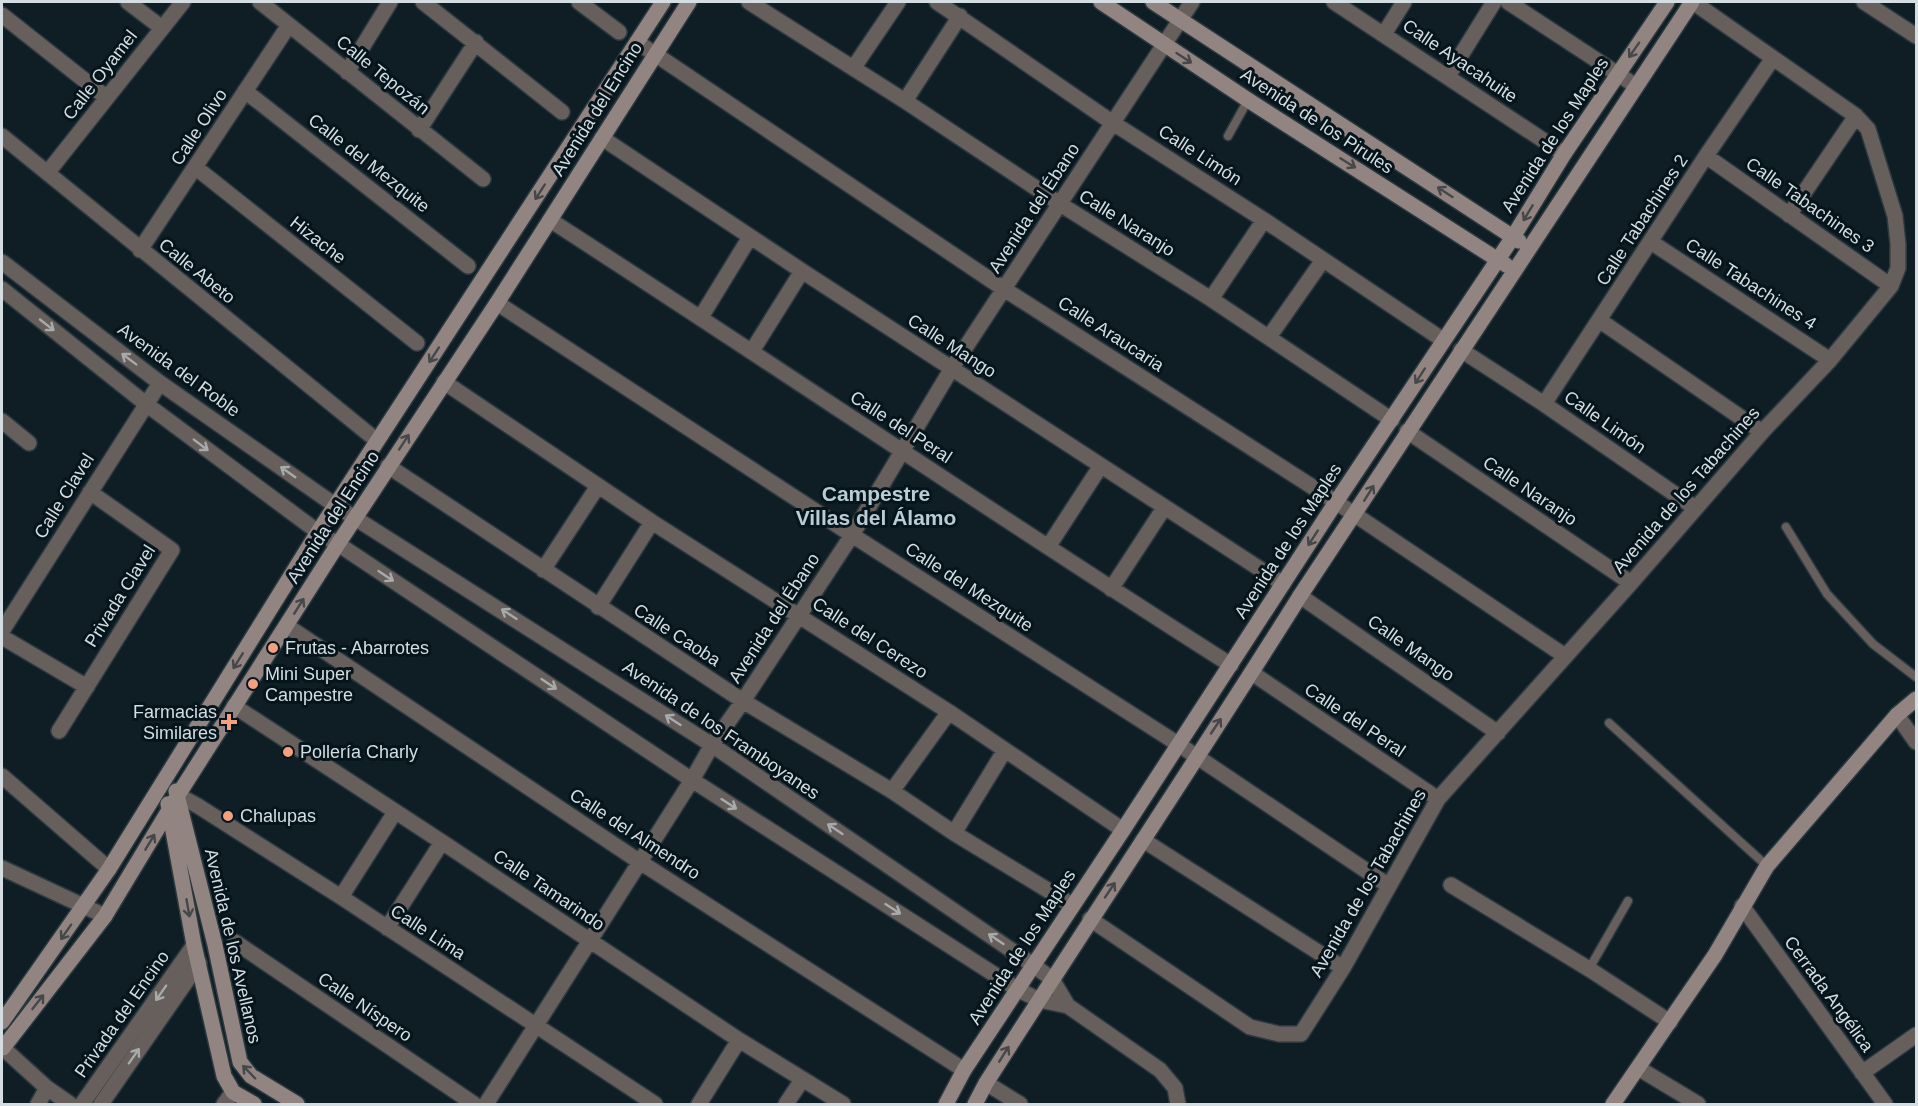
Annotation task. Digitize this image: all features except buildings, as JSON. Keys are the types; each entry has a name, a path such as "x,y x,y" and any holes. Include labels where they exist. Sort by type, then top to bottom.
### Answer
{"street":[{"path":"128,2 162,28"},
{"name":"Calle Oyamel","path":"48,172 183,2"},
{"name":"Calle Tepozán","path":"260,2 483,179"},
{"path":"347,72 390,2"},
{"path":"423,2 562,112"},
{"path":"579,2 619,32"},
{"name":"Avenida del Encino","path":"2,1022 109,869 318,532 663,2"},
{"name":"Avenida del Encino","path":"2,1047 105,916 177,795 388,466 497,303 689,2"},
{"name":"Calle Naranjo","path":"750,2 854,67 1060,204 1211,299 1392,420"},
{"path":"854,67 898,2"},
{"name":"Calle Limón","path":"937,2 1113,123 1264,220 1443,340"},
{"name":"Avenida de los Pirules","path":"1101,2 1248,100 1514,270"},
{"name":"Avenida de los Pirules","path":"1153,2 1529,248"},
{"name":"Avenida del Ébano","path":"486,1104 537,1027 712,745 852,535 952,368 1192,2"},
{"name":"Calle Ayacahuite","path":"1334,2 1564,154"},
{"path":"1384,34 1404,2"},
{"path":"1448,76 1494,2"},
{"path":"1508,2 1636,86"},
{"name":"Avenida de los Maples","path":"946,1104 964,1070 1336,502 1513,237 1564,154 1667,2"},
{"path":"975,1104 1090,919 1355,515 1407,431 1693,2"},
{"name":"Avenida de los Tabachines","path":"1090,919 1251,1027 1280,1034 1301,1034 1343,968 1438,799 1762,432 1830,360 1891,286 1898,268 1895,216 1868,129 1856,116 1693,2"},
{"path":"1864,2 1917,36"},
{"path":"2,15 107,98"},
{"path":"905,101 960,16"},
{"name":"Calle Olivo","path":"140,250 289,25"},
{"path":"419,130 476,42"},
{"name":"Calle Araucaria","path":"637,42 1004,289 1336,502 1565,656"},
{"name":"Calle Tabachines 2","path":"1544,404 1773,58"},
{"name":"Calle del Mezquite","path":"245,91 468,266"},
{"path":"1789,214 1856,116"},
{"name":"Calle Abeto","path":"2,136 370,435"},
{"name":"Calle Mango","path":"602,138 1100,467 1283,584"},
{"name":"Calle Tabachines 3","path":"1706,156 1891,286"},
{"name":"Hizache","path":"195,167 417,343"},
{"name":"Calle del Peral","path":"550,220 701,317 1111,589 1231,665"},
{"path":"1211,299 1264,220"},
{"path":"701,317 750,237"},
{"name":"Calle Tabachines 4","path":"1651,242 1830,360"},
{"path":"1269,337 1323,260"},
{"name":"Avenida del Roble","path":"2,262 160,383 336,506"},
{"path":"752,351 802,271"},
{"path":"2,289 146,404 318,532"},
{"name":"Calle del Mezquite","path":"497,303 1178,744 1389,886"},
{"path":"1599,320 1762,432"},
{"name":"Calle Limón","path":"1461,350 1695,508"},
{"name":"Calle del Cerezo","path":"444,382 652,522 949,712 1123,830"},
{"name":"Calle Clavel","path":"2,631 160,383"},
{"path":"2,421 29,442"},
{"name":"Calle Naranjo","path":"1407,431 1631,583"},
{"name":"Calle Caoba","path":"388,466 743,701 892,791 954,833 1072,905"},
{"path":"1048,547 1100,467"},
{"path":"543,570 598,486"},
{"name":"Privada Clavel","path":"59,731 172,550 90,492"},
{"name":"Avenida de los Framboyanes","path":"336,506 712,745 1034,965 1052,979 1068,1006"},
{"path":"1111,589 1164,508"},
{"path":"598,607 652,522"},
{"name":"Avenida de los Framboyanes","path":"318,532 692,780 1017,989 1039,1000 1068,1006 1160,1070 1175,1088 1178,1104"},
{"name":"Calle Mango","path":"1300,596 1498,733"},
{"name":"Calle del Almendro","path":"287,626 640,862 964,1070"},
{"path":"2,637 87,687"},
{"name":"Calle del Peral","path":"1252,673 1438,799"},
{"path":"1613,1104 1715,955 1767,866 1897,715 1917,699"},
{"name":"Calle Tamarindo","path":"234,706 739,1040 843,1104"},
{"path":"892,791 949,712"},
{"path":"1897,715 1917,742"},
{"path":"954,833 1005,750"},
{"name":"Avenida de los Avellanos","path":"166,775 177,795 215,945 240,1062 251,1076 297,1104"},
{"name":"Avenida de los Avellanos","path":"166,775 169,809 194,945 228,1098 254,1104"},
{"path":"2,776 109,869"},
{"name":"Calle Lima","path":"177,795 341,897 655,1104"},
{"path":"341,897 394,812"},
{"path":"1143,840 1343,968"},
{"path":"387,928 442,842"},
{"path":"2,868 105,916"},
{"path":"1451,885 1589,969 1670,1022"},
{"name":"Cerrada Angélica","path":"1742,906 1884,1104"},
{"name":"Calle Níspero","path":"235,942 474,1104"},
{"name":"Privada del Encino","path":"82,1104 194,945"},
{"name":"Privada del Encino","path":"101,1104 199,963"},
{"path":"1862,1073 1917,1035"},
{"path":"699,1104 739,1040"},
{"path":"2,1047 47,1088 70,1104"},
{"path":"1638,1068 1698,1104"},
{"path":"786,1104 802,1080"},
{"path":"986,1083 1020,1104"},
{"path":"38,1104 47,1088"}],"lane":[{"path":"1228,136 1248,100"},
{"path":"1786,528 1827,594 1873,644 1917,677"},
{"path":"1609,723 1767,866"},
{"path":"1589,969 1628,901"}],"place":[{"name":"Frutas - Abarrotes","path":"273,648"},
{"name":"Mini Super Campestre","path":"253,684"},
{"name":"Farmacias Similares","path":"229,722"},
{"name":"Pollería Charly","path":"288,752"},
{"name":"Chalupas","path":"228,816"}],"district":[{"name":"Campestre Villas del Álamo","path":"876,505"}]}
